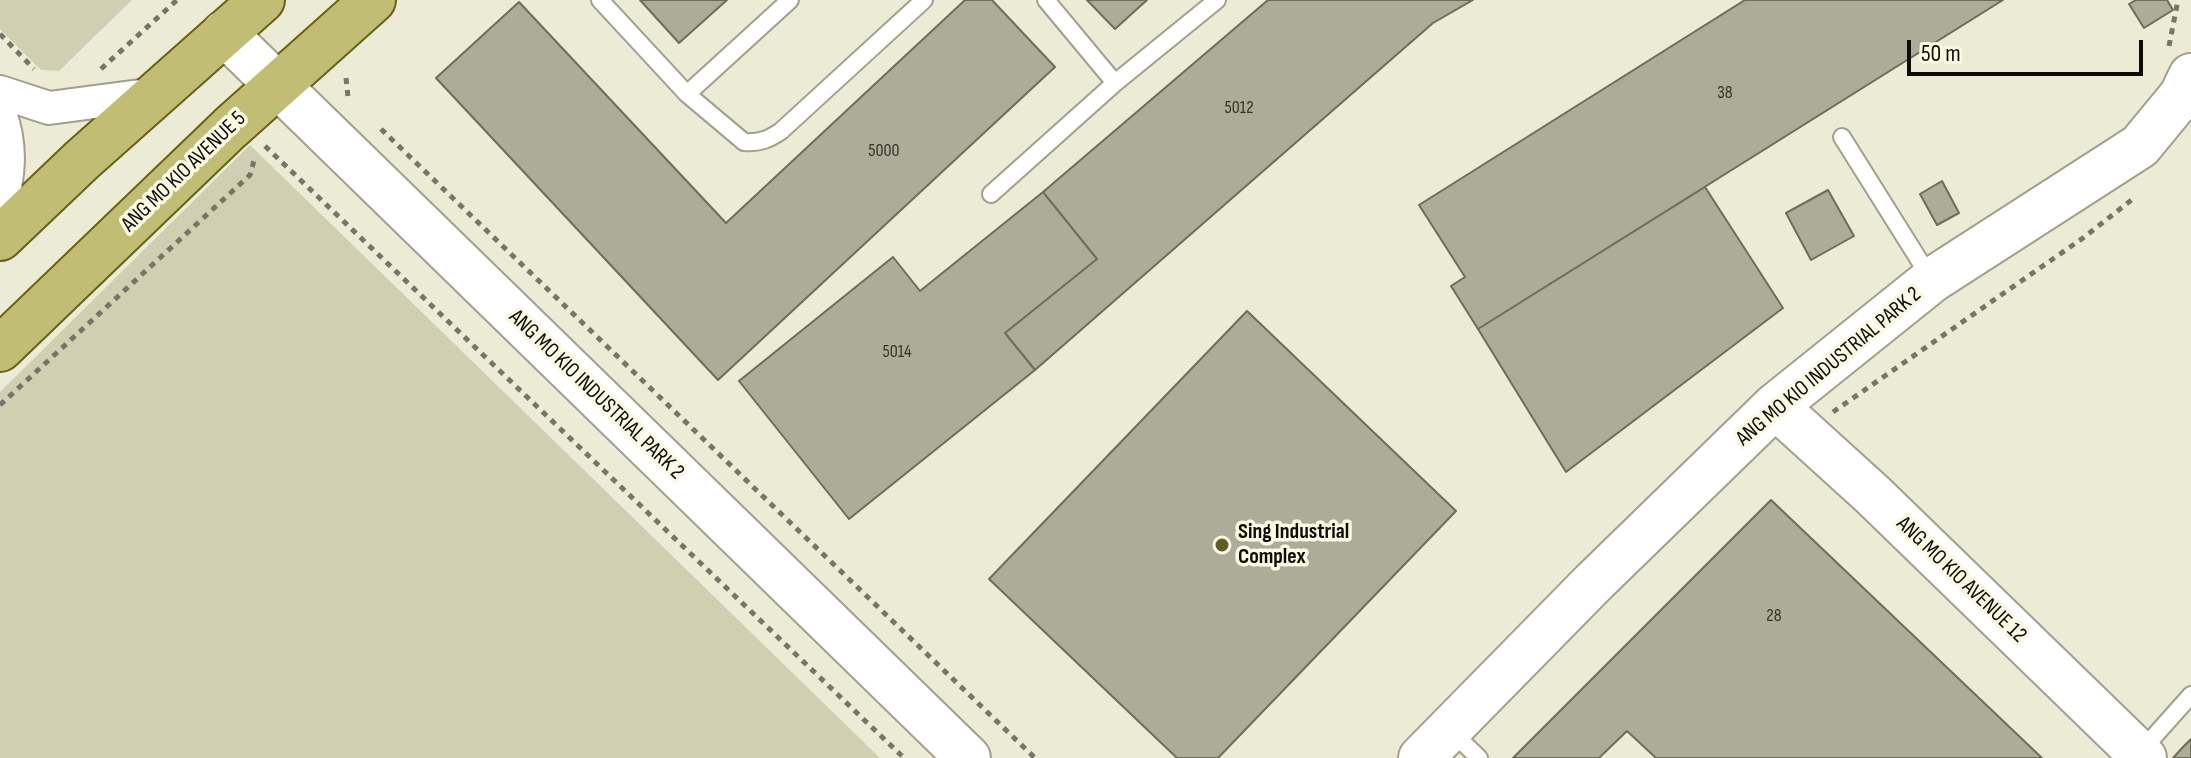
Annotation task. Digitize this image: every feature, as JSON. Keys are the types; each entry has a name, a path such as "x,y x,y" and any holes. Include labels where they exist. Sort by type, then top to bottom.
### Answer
{"main road":[{"path":"0,238 262,0"},
{"name":"ANG MO KIO AVENUE 5","path":"0,349 275,85 373,0"}],"street":[{"name":"ANG MO KIO INDUSTRIAL PARK 2","path":"224,33 968,758"},
{"name":"ANG MO KIO INDUSTRIAL PARK 2","path":"1450,749 1601,575 1775,406 1932,280 2140,146 2182,95 2191,76"},
{"path":"0,92 49,108 155,94"},
{"path":"0,114 8,136 8,181 0,209"},
{"name":"ANG MO KIO AVENUE 12","path":"1775,406 1873,495 2139,756"}],"lane":[{"path":"600,0 687,94 744,142 767,141 781,131 924,0"},
{"path":"687,94 790,0"},
{"path":"1046,0 1115,83"},
{"path":"991,194 1115,83 1217,0"},
{"path":"1842,137 1932,280"},
{"path":"2139,756 2191,695"}],"path":[{"path":"92,77 177,0"},
{"path":"0,34 40,75"},
{"path":"346,78 346,95 357,106"},
{"path":"380,128 1035,758"},
{"path":"265,146 904,758"},
{"path":"0,405 250,175 256,157"},
{"path":"1826,417 2083,238 2139,194"}],"shaded area":[{"path":"0,0 132,0 59,71 41,70 0,29"},
{"path":"250,145 880,758 0,758 0,392"}],"building":[{"path":"640,0 727,0 679,43"},
{"path":"965,0 992,0 1055,67 718,380 436,78 519,2 726,223"},
{"path":"1087,0 1147,0 1115,29"},
{"path":"1268,0 1473,0 1433,23 1035,370 1005,333 1097,259 1043,192"},
{"path":"1745,0 2003,0 1478,329 1451,286 1465,277 1419,205"},
{"path":"2136,0 2167,0 2173,10 2144,28 2129,4"},
{"path":"1942,181 1959,213 1937,225 1920,194"},
{"path":"1705,187 1783,308 1566,472 1478,329"},
{"path":"1828,190 1854,236 1811,260 1786,213"},
{"path":"1043,192 1097,259 1005,333 1035,370 849,519 739,381 893,257 920,291"},
{"name":"Sing Industrial Complex","path":"1247,311 1456,511 1218,758 1177,758 989,579"},
{"path":"1771,500 2042,758 1656,758 1627,731 1599,758 1513,758"},
{"path":"2191,739 2191,758 2173,758 2183,747"}],"place":[{"name":"Sing Industrial Complex","path":"1222,545"}]}
